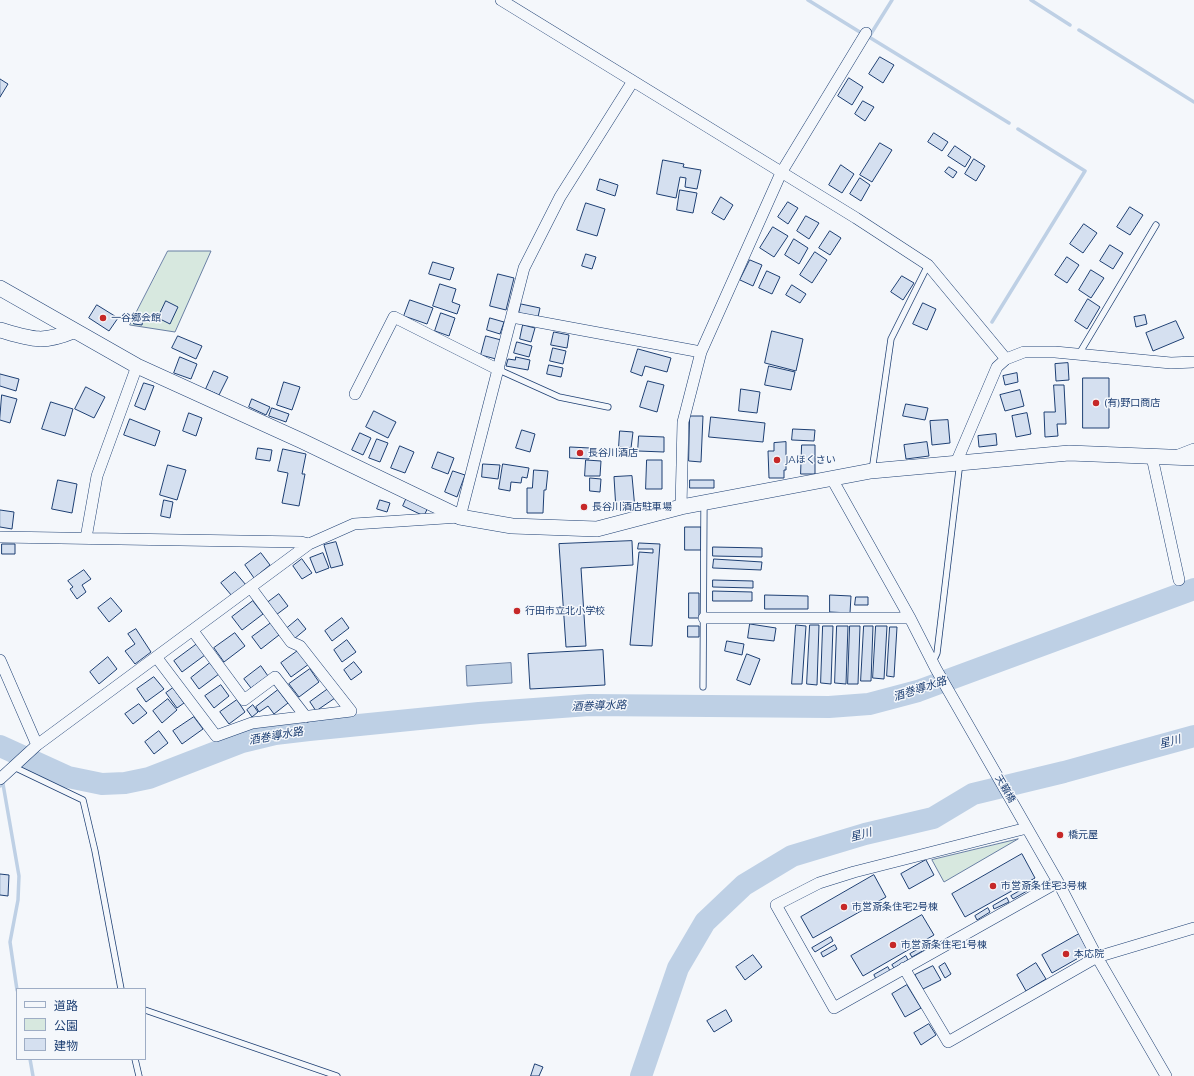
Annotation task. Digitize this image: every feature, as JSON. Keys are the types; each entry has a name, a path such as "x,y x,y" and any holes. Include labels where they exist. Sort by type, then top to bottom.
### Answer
{"street":[{"path":"501,0 856,218 928,266 1006,359"},
{"path":"681,507 683,422 701,352 781,173 866,33"},
{"path":"460,517 524,268 556,204 633,82"},
{"path":"0,288 73,331 138,366 302,440 460,517"},
{"path":"355,394 394,317 499,370"},
{"path":"512,317 701,352"},
{"path":"0,330 42,340 56,338 73,331"},
{"path":"956,463 997,367 1006,359 1024,352 1055,352 1171,364 1194,362"},
{"path":"86,538 98,476 138,366"},
{"path":"1171,458 1194,449"},
{"path":"1,776 35,748 309,544 354,524 460,517 512,526 597,529 681,507 704,504 872,471 1069,453 1194,458"},
{"path":"1152,457 1179,580"},
{"name":"天籟橋","path":"832,479 910,618 935,666 1058,882 1097,957 1166,1076"},
{"path":"0,537 301,542 309,544"},
{"path":"157,658 216,736 252,723 351,711 300,646 291,642 251,588"},
{"path":"704,618 910,618"},
{"path":"192,631 244,700 275,677 306,717"},
{"path":"0,660 35,748"},
{"path":"1026,826 854,872 819,883 776,905 834,1008 1058,882"},
{"path":"904,968 948,1042 1097,957 1194,928"}],"lane":[{"path":"1079,355 1156,225"},
{"path":"872,471 891,339 928,266"},
{"path":"499,370 559,398 608,407"},
{"path":"935,666 959,470 956,463"},
{"path":"703,687 704,504"},
{"path":"16,765 83,800 95,851 120,988"},
{"path":"146,1010 338,1076"},
{"path":"135,1060 139,1076"}],"green space":[{"path":"168,251 211,251 175,332 130,325"},
{"path":"1018,839 944,882 932,860"}],"water":[{"path":"511,663 512,683 467,686 466,666"}],"building":[{"path":"880,57 894,65 883,83 869,74"},
{"path":"849,78 863,87 852,105 838,96"},
{"path":"0,79 8,84 0,97"},
{"path":"863,101 874,107 865,121 855,114"},
{"path":"934,133 948,142 942,151 928,142"},
{"path":"880,143 892,150 872,182 860,175"},
{"path":"955,146 971,157 965,167 948,156"},
{"path":"974,159 985,166 976,181 965,174"},
{"path":"663,160 684,164 683,167 701,170 697,189 685,187 686,178 680,177 676,198 657,194"},
{"path":"841,165 854,174 842,193 829,185"},
{"path":"949,167 957,172 953,178 945,172"},
{"path":"860,178 870,185 861,201 850,194"},
{"path":"600,179 618,185 615,196 597,190"},
{"path":"680,190 697,193 693,213 677,210"},
{"path":"721,197 733,205 724,220 712,213"},
{"path":"788,202 798,208 788,224 778,217"},
{"path":"586,203 605,209 597,236 577,230"},
{"path":"1130,207 1143,215 1130,235 1117,227"},
{"path":"806,216 819,223 809,239 797,231"},
{"path":"1084,224 1097,233 1083,253 1070,244"},
{"path":"773,227 788,236 774,257 760,248"},
{"path":"830,231 841,238 830,255 819,248"},
{"path":"794,239 808,248 799,264 785,255"},
{"path":"1110,245 1123,253 1113,269 1100,261"},
{"path":"815,252 827,260 812,283 800,275"},
{"path":"586,254 596,257 592,269 582,266"},
{"path":"1067,257 1079,265 1067,283 1055,275"},
{"path":"750,260 762,265 753,286 740,280"},
{"path":"433,262 454,268 450,280 429,274"},
{"path":"1091,270 1104,278 1091,298 1079,290"},
{"path":"767,271 780,277 772,294 759,288"},
{"path":"498,274 514,278 506,310 490,306"},
{"path":"902,276 914,283 903,300 891,292"},
{"path":"440,284 456,289 452,302 460,305 457,314 433,306"},
{"path":"792,285 806,294 800,303 786,295"},
{"path":"1088,299 1100,307 1087,329 1075,321"},
{"path":"410,300 433,308 427,324 404,316"},
{"path":"166,301 178,307 170,324 158,318"},
{"path":"923,303 936,309 927,330 913,324"},
{"path":"521,304 540,308 538,317 519,313"},
{"name":"一谷郷会館","path":"97,305 118,318 109,331 89,318"},
{"path":"441,313 455,318 449,336 435,331"},
{"path":"1145,315 1147,324 1136,327 1134,317"},
{"path":"135,318 143,319 142,325 134,324"},
{"path":"490,318 504,322 500,334 487,330"},
{"path":"1176,321 1184,338 1153,351 1146,333"},
{"path":"523,325 535,328 531,342 520,339"},
{"path":"772,331 803,339 796,371 765,363"},
{"path":"554,332 569,335 567,348 551,345"},
{"path":"178,336 202,346 196,359 172,348"},
{"path":"486,336 501,340 496,359 481,355"},
{"path":"517,342 532,346 529,357 514,353"},
{"path":"553,348 566,351 563,364 550,361"},
{"path":"638,349 671,358 667,372 645,366 642,376 631,372"},
{"path":"180,357 197,364 191,379 174,373"},
{"path":"516,357 530,360 528,370 506,366 508,359 515,360"},
{"path":"1068,363 1069,380 1056,381 1055,364"},
{"path":"549,365 563,368 561,377 547,374"},
{"path":"769,366 795,372 791,390 765,385"},
{"path":"214,371 228,377 219,395 206,389"},
{"path":"1017,373 1018,382 1005,385 1003,376"},
{"path":"0,374 19,379 16,391 0,386"},
{"name":"(有)野口商店","path":"1083,378 1109,378 1109,428 1083,428"},
{"path":"648,381 664,385 657,412 640,407"},
{"path":"284,382 300,387 292,410 277,405"},
{"path":"144,383 154,386 145,410 135,406"},
{"path":"1054,385 1064,385 1066,424 1057,424 1058,436 1045,437 1044,412 1055,412"},
{"path":"86,387 105,397 94,418 75,409"},
{"path":"741,389 760,392 757,413 739,411"},
{"path":"1020,390 1024,406 1005,411 1000,395"},
{"path":"2,395 17,399 10,423 0,420"},
{"path":"252,399 270,407 266,415 249,407"},
{"path":"51,402 73,409 65,436 42,429"},
{"path":"906,404 928,408 925,420 903,416"},
{"path":"272,408 289,414 286,422 269,416"},
{"path":"374,411 396,422 388,438 366,427"},
{"path":"189,413 202,418 196,436 183,431"},
{"path":"1027,413 1031,434 1016,437 1012,416"},
{"path":"690,416 703,416 701,462 689,461"},
{"path":"711,417 765,423 763,442 709,437"},
{"path":"130,419 160,431 155,446 124,435"},
{"path":"948,420 950,443 932,445 930,421"},
{"path":"793,429 815,430 814,441 792,440"},
{"path":"522,430 535,434 530,452 516,448"},
{"path":"620,431 633,432 631,448 619,447"},
{"path":"360,433 371,438 363,455 352,450"},
{"path":"996,434 997,445 979,447 978,436"},
{"path":"639,436 664,437 664,452 638,451"},
{"path":"377,439 388,443 380,462 369,458"},
{"name":"JAほくさい","path":"786,442 786,470 784,470 784,478 769,478 768,451 774,451 774,443"},
{"path":"927,442 929,456 906,459 904,445"},
{"path":"802,445 815,445 815,474 801,474"},
{"path":"400,446 414,452 405,473 391,468"},
{"name":"長谷川酒店","path":"570,447 590,448 589,459 570,458"},
{"path":"258,448 272,450 270,461 256,459"},
{"path":"283,449 306,454 302,474 305,474 299,506 282,503 288,473 278,471"},
{"path":"438,452 454,458 448,474 432,468"},
{"path":"586,460 601,461 600,476 585,476"},
{"path":"647,460 662,460 662,489 646,489"},
{"path":"483,464 500,465 498,479 482,477"},
{"path":"503,464 529,468 527,478 522,477 521,483 511,482 510,491 499,489"},
{"path":"168,465 186,470 177,500 160,495"},
{"path":"534,470 548,471 546,490 544,490 543,513 527,513 527,488 532,488"},
{"path":"453,471 465,475 457,497 445,492"},
{"path":"632,476 635,509 616,510 614,477"},
{"path":"590,478 601,479 600,492 590,491"},
{"path":"58,480 77,484 72,513 52,509"},
{"path":"690,480 714,480 714,488 690,488"},
{"path":"408,495 429,505 424,516 403,506"},
{"path":"164,500 173,502 170,518 161,516"},
{"path":"380,500 390,503 387,512 377,509"},
{"path":"0,510 14,512 12,529 0,527"},
{"path":"685,527 701,527 701,550 685,550"},
{"path":"632,541 633,565 581,568 586,646 566,647 559,544"},
{"path":"336,542 343,565 331,568 324,545"},
{"path":"639,543 660,544 652,646 630,645 639,552 653,553 653,549 638,549"},
{"path":"2,544 15,544 15,554 2,554"},
{"path":"713,547 762,548 762,557 713,556"},
{"path":"261,553 270,565 254,578 245,565"},
{"path":"323,553 329,568 316,573 310,558"},
{"path":"302,559 312,573 302,579 293,566"},
{"path":"714,559 762,562 761,570 713,568"},
{"path":"84,570 91,579 82,585 86,592 77,599 70,589 73,587 68,581"},
{"path":"235,572 246,585 232,596 221,583"},
{"path":"713,580 753,581 753,588 713,587"},
{"path":"713,591 752,592 752,601 713,601"},
{"path":"689,593 699,593 699,618 689,618"},
{"path":"279,594 288,606 276,615 267,603"},
{"path":"765,595 808,596 808,609 765,609"},
{"path":"830,595 851,596 850,613 830,612"},
{"path":"856,597 868,597 868,605 855,605"},
{"path":"111,598 122,611 109,622 98,608"},
{"path":"253,601 263,614 242,630 232,617"},
{"path":"342,618 349,628 332,641 325,631"},
{"path":"298,619 306,629 294,639 286,629"},
{"path":"271,623 279,635 261,649 252,637"},
{"path":"750,624 776,628 774,641 748,638"},
{"path":"796,625 806,626 802,684 792,684"},
{"path":"810,625 819,625 817,685 807,684"},
{"path":"688,626 699,626 699,637 688,637"},
{"path":"823,626 833,626 831,684 821,683"},
{"path":"837,626 848,626 846,684 835,683"},
{"path":"850,626 860,626 858,684 848,684"},
{"path":"864,626 873,626 871,681 861,681"},
{"path":"876,626 887,626 884,679 873,678"},
{"path":"890,627 897,627 894,677 887,676"},
{"path":"136,629 151,652 135,664 125,651 135,644 128,634"},
{"path":"235,633 245,646 224,662 214,648"},
{"path":"347,640 356,652 342,662 334,650"},
{"path":"727,641 744,644 742,655 725,651"},
{"path":"197,644 205,655 182,672 174,661"},
{"path":"299,650 309,664 291,677 281,663"},
{"path":"603,650 605,685 530,689 528,654"},
{"path":"747,654 760,659 750,685 737,680"},
{"path":"108,657 117,669 99,684 90,672"},
{"path":"354,662 362,672 351,680 344,670"},
{"path":"210,663 219,674 199,689 191,678"},
{"path":"261,666 268,676 251,688 244,679"},
{"path":"310,669 319,682 299,697 289,684"},
{"path":"154,677 164,689 146,702 137,689"},
{"path":"221,685 229,696 214,708 205,696"},
{"path":"173,688 184,703 177,708 166,693"},
{"path":"328,689 335,698 316,711 310,702"},
{"path":"278,690 288,703 274,714 268,706 259,712 256,707"},
{"path":"168,699 177,710 162,723 153,711"},
{"path":"237,700 245,712 229,724 220,712"},
{"path":"139,704 147,713 133,724 125,714"},
{"path":"253,705 258,712 252,717 247,710"},
{"path":"194,717 203,729 182,744 173,731"},
{"path":"159,731 168,743 154,754 145,742"},
{"name":"市営斎条住宅3号棟","path":"1022,854 1035,878 965,917 952,894"},
{"path":"926,860 934,875 909,889 901,874"},
{"path":"0,874 9,875 8,896 0,895"},
{"name":"市営斎条住宅2号棟","path":"874,875 886,897 813,938 801,917"},
{"path":"1025,888 1027,891 1013,899 1011,896"},
{"path":"1007,898 1009,902 994,909 993,906"},
{"path":"988,908 990,912 977,920 975,916"},
{"name":"市営斎条住宅1号棟","path":"922,915 934,935 863,976 851,956"},
{"name":"本応院","path":"1079,934 1089,952 1052,973 1042,955"},
{"path":"831,937 833,941 815,952 812,948"},
{"path":"835,945 837,949 823,957 821,953"},
{"path":"924,946 926,949 912,957 910,954"},
{"path":"753,955 762,967 745,980 736,967"},
{"path":"906,956 908,960 894,968 892,965"},
{"path":"945,963 951,974 945,978 939,967"},
{"path":"1036,963 1046,979 1026,991 1017,975"},
{"path":"933,966 941,980 923,989 915,975"},
{"path":"888,967 890,971 876,979 874,975"},
{"path":"907,985 921,1008 905,1017 892,994"},
{"path":"726,1010 732,1021 714,1032 707,1021"},
{"path":"929,1024 936,1035 921,1045 914,1033"},
{"path":"535,1064 543,1067 539,1076 531,1076"}],"waterway":[{"path":"808,0 863,34"},
{"path":"892,0 869,37 1009,123"},
{"path":"1031,0 1070,25"},
{"path":"1079,30 1194,102"},
{"path":"992,322 1085,171 1018,129"},
{"name":"酒巻導水路","path":"0,746 68,777 102,784 125,783 149,778 242,742 275,734 309,730 479,713 589,705 829,707 869,704 918,691 1194,589"},
{"name":"星川","path":"641,1076 678,968 705,922 744,885 792,856 865,834 933,818 973,794 1064,772 1194,736"},
{"path":"0,786 3,784 19,876 18,900 10,942 17,988"},
{"path":"30,1060 33,1076"}],"place":[{"name":"一谷郷会館","path":"103,318"},
{"name":"(有)野口商店","path":"1096,403"},
{"name":"長谷川酒店","path":"580,453"},
{"name":"JAほくさい","path":"777,460"},
{"name":"長谷川酒店駐車場","path":"584,507"},
{"name":"行田市立北小学校","path":"517,611"},
{"name":"橋元屋","path":"1060,835"},
{"name":"市営斎条住宅3号棟","path":"993,886"},
{"name":"市営斎条住宅2号棟","path":"844,907"},
{"name":"市営斎条住宅1号棟","path":"893,945"},
{"name":"本応院","path":"1066,954"}]}
